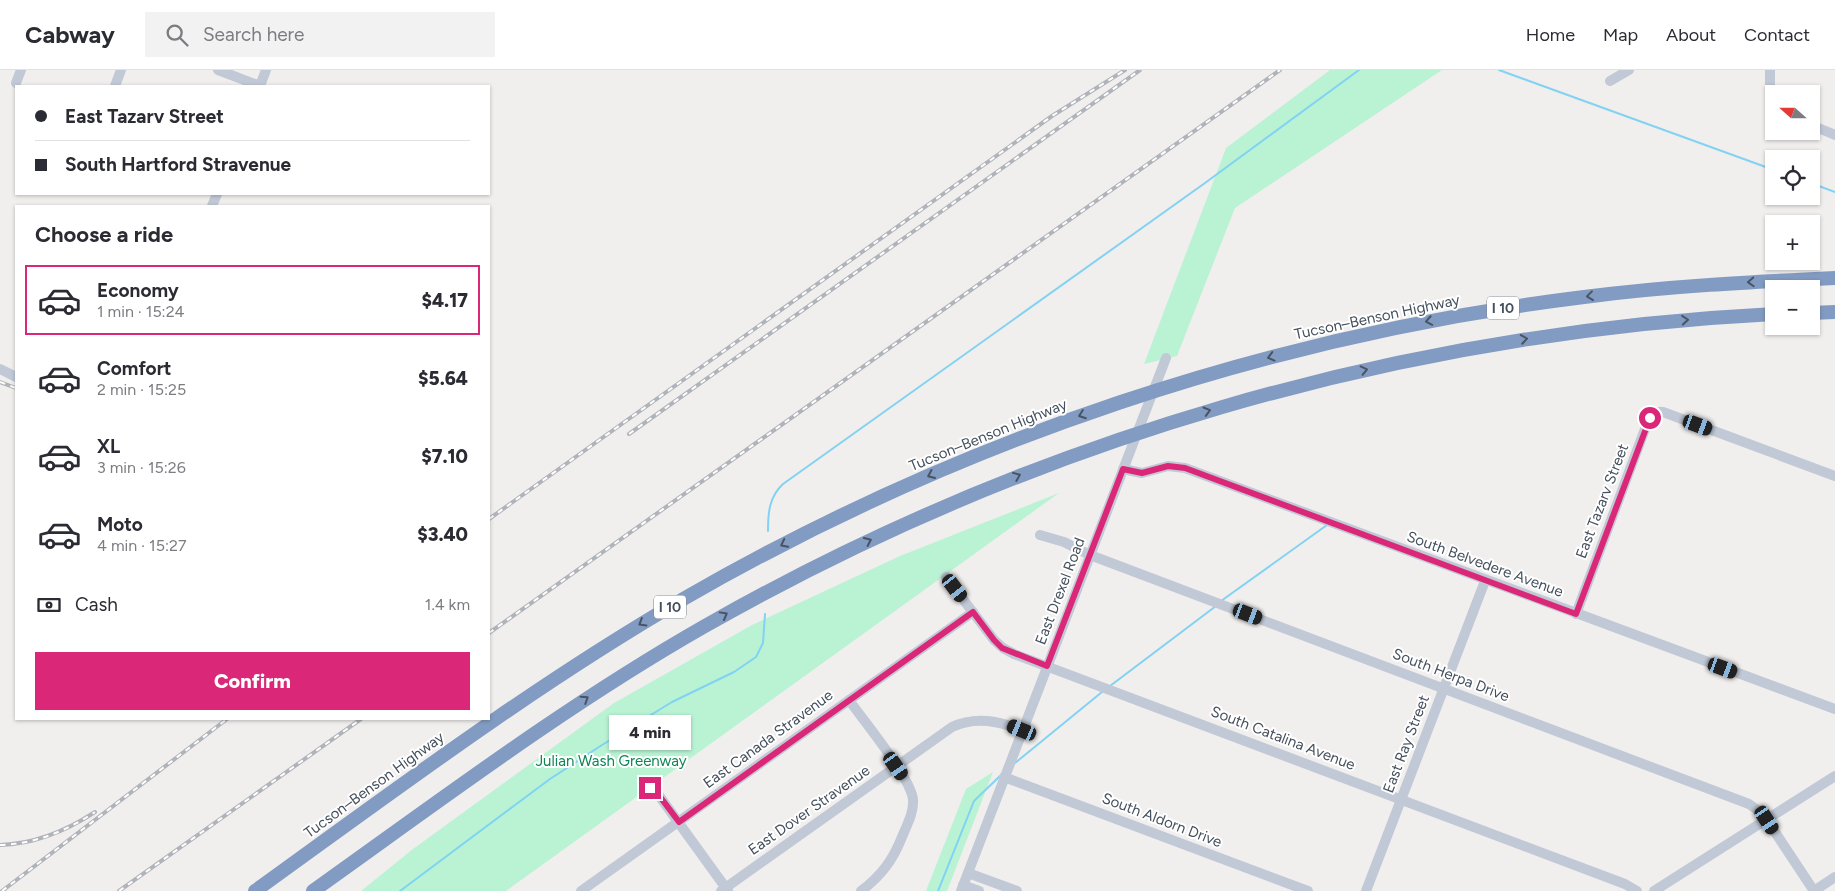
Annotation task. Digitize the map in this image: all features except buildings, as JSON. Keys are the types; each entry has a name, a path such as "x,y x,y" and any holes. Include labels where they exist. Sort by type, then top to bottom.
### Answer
{"highway":[{"name":"Tucson–Benson Highway","path":"255,891 506,711 588,656 687,597 821,526 915,482 1027,436 1128,399 1178,384 1315,346 1396,328 1493,310 1586,296 1673,287 1835,278"},
{"path":"1820,313 1835,312"},
{"name":"I 10","path":"314,891 545,726 672,645 793,578 958,500 1023,474 1160,425 1214,409 1314,382 1458,350 1582,331 1686,320 1765,315"},
{"path":"329,891 545,726"}],"street":[{"path":"16,83 21,70"},
{"path":"115,85 121,70"},
{"path":"218,70 257,85"},
{"path":"260,85 266,70"},
{"path":"1610,81 1629,70"},
{"path":"1770,70 1770,85"},
{"path":"1820,129 1835,136"},
{"name":"East Drexel Road","path":"962,888 1166,358"},
{"path":"0,369 15,376"},
{"name":"East Tazarv Street","path":"1576,614 1652,414 1663,412 1835,476"},
{"name":"South Belvedere Avenue","path":"1123,469 1142,473 1168,466 1185,468 1835,709"},
{"name":"South Herpa Drive","path":"1040,535 1064,542 1090,555 1749,804 1760,810 1814,891"},
{"name":"South Catalina Avenue","path":"946,577 1002,648 1625,884 1637,891"},
{"name":"East Ray Street","path":"1366,891 1485,580"},
{"name":"East Canada Stravenue","path":"582,891 973,612"},
{"path":"848,700 896,766 910,788 913,800 911,812 891,862 876,880 861,891"},
{"name":"East Dover Stravenue","path":"725,890 945,732 967,721 992,720 1022,730"},
{"path":"1654,891 1835,776"},
{"name":"South Aldorn Drive","path":"1004,777 1308,891"},
{"path":"650,788 655,790 679,822 725,890"},
{"path":"968,873 1017,891"},
{"path":"1814,891 1835,877"},
{"path":"962,888 978,891 983,878"}],"green space":[{"path":"1330,70 1442,70 1235,208 1177,356 1144,364 1226,148"},
{"name":"Julian Wash Greenway","path":"1059,493 506,891 361,891 413,849 614,703 752,625 900,556"},
{"path":"993,772 947,891 926,891 966,789"}],"waterway":[{"path":"768,531 770,506 775,494 783,484 1205,183 1359,70"},
{"path":"1499,70 1765,167"},
{"path":"1820,186 1835,192"},
{"path":"1221,601 1327,525"},
{"path":"1110,686 1216,606"},
{"path":"400,891 550,779 672,702 734,672 756,657 763,643 765,614"},
{"path":"1015,763 1102,692"},
{"path":"938,891 974,801 1000,776"}],"railway":[{"path":"490,518 1052,116 1125,70"},
{"path":"629,434 1140,70"},
{"path":"490,632 1280,70"},
{"path":"0,382 15,388"},
{"path":"2,891 226,720"},
{"path":"119,891 360,720"},
{"path":"0,845 26,842 50,835 73,825 95,812"}],"route":[{"path":"650,788 655,790 679,822 973,612 1002,648 1047,666 1123,469 1142,473 1168,466 1179,466 1576,614 1650,418"}]}
